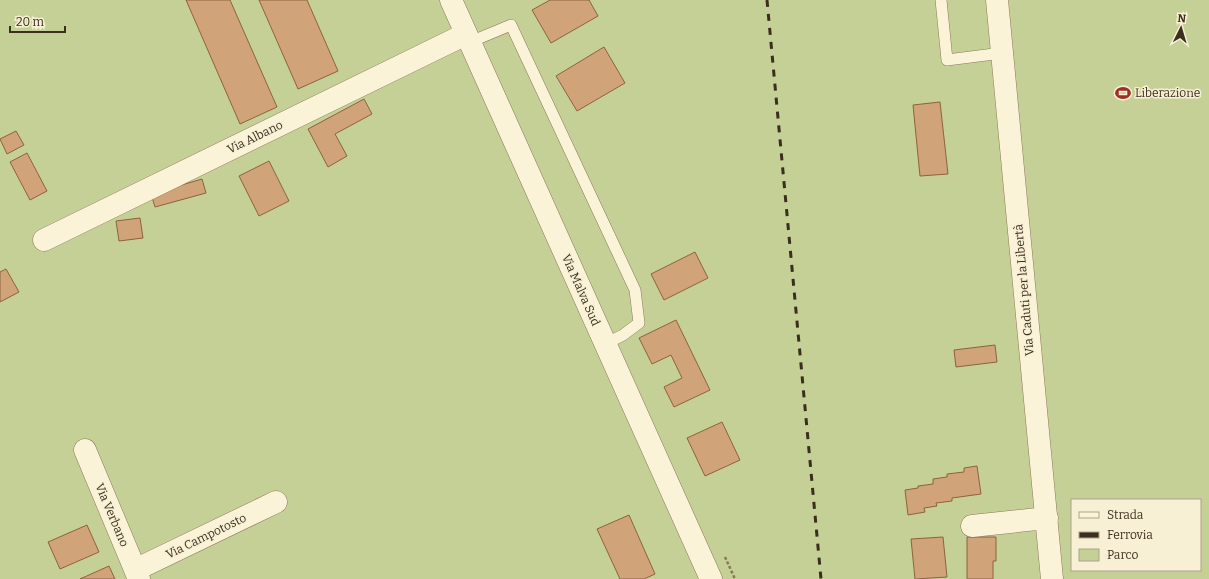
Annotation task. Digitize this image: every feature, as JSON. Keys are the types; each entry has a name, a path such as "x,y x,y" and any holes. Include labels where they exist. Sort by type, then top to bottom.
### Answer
{"street":[{"name":"Via Malva Sud","path":"451,0 711,579"},
{"name":"Via Caduti per la Libertà","path":"997,0 1052,579"},
{"name":"Via Albano","path":"44,240 468,38"},
{"name":"Via Verbano","path":"85,450 137,574"},
{"name":"Via Campotosto","path":"137,574 276,502"},
{"path":"972,526 1047,518"}],"lane":[{"path":"942,0 947,60 1002,53"},
{"path":"468,38 511,25 635,290 639,323 623,335 605,344"}],"green space":[{"path":"0,0 1209,0 1209,579 0,579"}],"building":[{"path":"186,0 230,0 277,107 240,124"},
{"path":"259,0 307,0 338,71 298,89"},
{"path":"550,0 589,0 598,16 551,43 532,10"},
{"path":"604,47 625,83 577,111 556,76"},
{"path":"364,99 372,114 335,134 347,156 328,167 308,129"},
{"path":"940,102 948,174 920,176 913,105"},
{"path":"16,131 24,145 7,154 0,139"},
{"path":"27,153 47,191 30,200 10,162"},
{"path":"269,161 289,201 259,216 239,176"},
{"path":"202,179 206,193 155,207 151,194"},
{"path":"140,218 143,238 119,241 116,221"},
{"path":"695,252 708,278 664,300 651,274"},
{"path":"6,269 19,292 0,302 0,272"},
{"path":"676,320 710,390 674,407 664,387 682,378 671,355 652,364 639,338"},
{"path":"995,345 997,362 956,367 954,350"},
{"path":"722,422 740,460 705,476 687,438"},
{"path":"977,466 981,494 952,498 952,501 936,503 937,506 924,508 925,512 908,515 905,490 933,484 933,479 947,477 947,474 964,472 964,468"},
{"path":"629,515 655,574 644,579 620,579 597,529"},
{"path":"87,525 99,552 60,569 48,542"},
{"path":"943,537 947,577 915,579 911,539"},
{"path":"967,537 996,537 996,561 993,561 993,579 967,579"},
{"path":"109,566 115,579 80,579"}],"railway":[{"path":"767,0 821,579"}],"place":[{"name":"Liberazione","path":"1123,93"}]}
